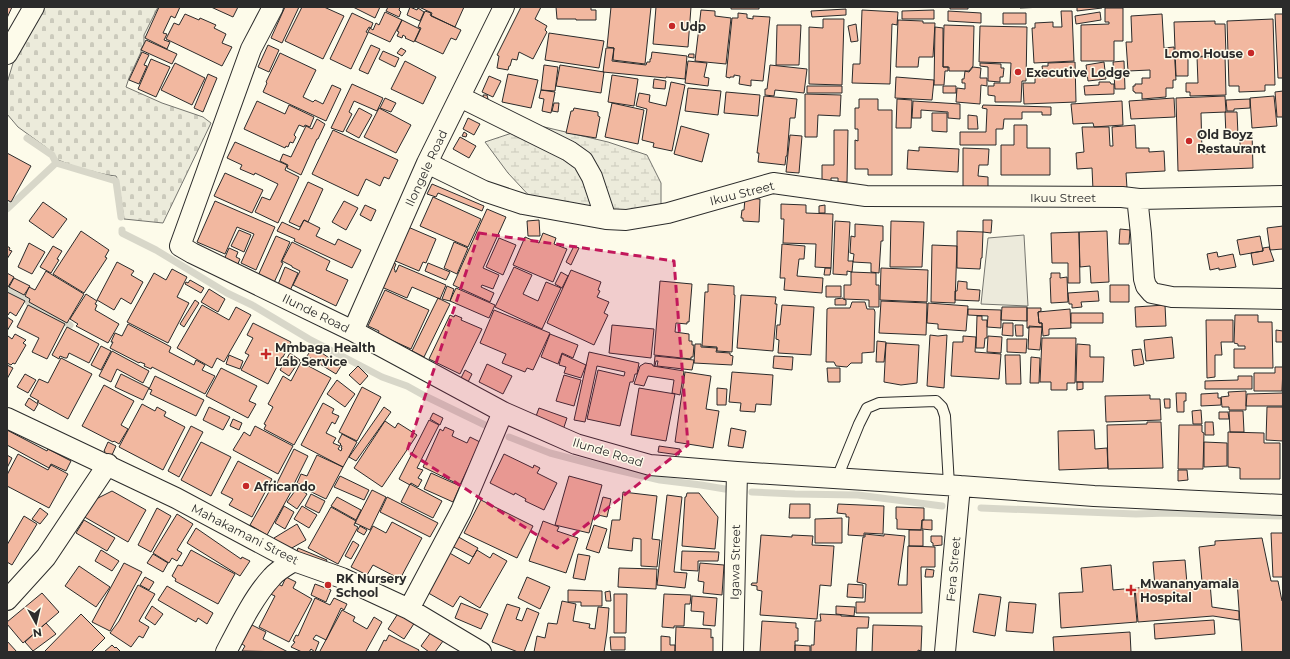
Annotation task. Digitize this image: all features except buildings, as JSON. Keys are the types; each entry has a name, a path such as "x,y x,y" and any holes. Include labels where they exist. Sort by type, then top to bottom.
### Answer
{"street":[{"path":"7,54 34,7"},
{"name":"Ilunde Road","path":"273,7 251,49 180,246 353,331 503,412 576,444 650,465 1102,496 1283,505"},
{"name":"Ilongele Road","path":"353,331 427,163 504,7"},
{"path":"460,97 569,151 583,161 592,177 606,219"},
{"name":"Ikuu Street","path":"427,163 484,191 523,204 606,219 626,220 668,213 773,183 866,196 1122,197 1139,199 1283,196"},
{"path":"1139,199 1138,206 1144,279 1146,286 1152,292 1172,296 1283,299"},
{"path":"409,609 461,511 503,412"},
{"name":"Mahakamani Street","path":"7,418 108,464 294,560 342,578 409,609 481,652"},
{"path":"7,600 46,557 108,464"},
{"name":"Igawa Street","path":"733,652 738,472"},
{"name":"Fera Street","path":"945,652 955,486"},
{"path":"226,652 254,603 271,578 280,569 294,560"}],"lane":[{"path":"838,478 859,424 868,408 879,404 936,401 942,407 945,416 955,486"}],"highlighted area":[{"path":"479,233 674,261 688,445 557,548 407,451"}],"green space":[{"path":"44,7 158,7 144,35 144,44 126,87 162,103 203,117 211,123 163,223 124,219 118,180 116,176 81,169 58,160 47,148 18,127 7,114 7,83 17,50"},
{"path":"536,125 608,142 647,155 661,183 661,205 633,211 535,202 508,173 485,142"}],"shaded area":[{"path":"1024,235 1028,306 981,304 988,238"}],"waterway":[{"path":"27,138 52,155 56,163 116,181 121,217"},
{"path":"7,209 56,163"},
{"path":"122,230 122,233 156,250 227,293 252,305 309,339 382,377 407,386 489,427"},
{"path":"7,290 26,299 29,303 70,325"},
{"path":"509,437 550,453 596,465 660,480 725,489"},
{"path":"752,492 858,495 942,506"},
{"path":"981,508 1136,514 1167,513 1283,516"}],"place":[{"name":"Udp","path":"672,26"},
{"name":"Lomo House","path":"1251,53"},
{"name":"Executive Lodge","path":"1018,72"},
{"name":"Old Boyz Restaurant","path":"1189,141"},
{"name":"Mmbaga Health Lab Service","path":"266,354"},
{"name":"Africando","path":"246,486"},
{"name":"RK Nursery School","path":"328,585"},
{"name":"Mwananyamala Hospital","path":"1131,590"}]}
